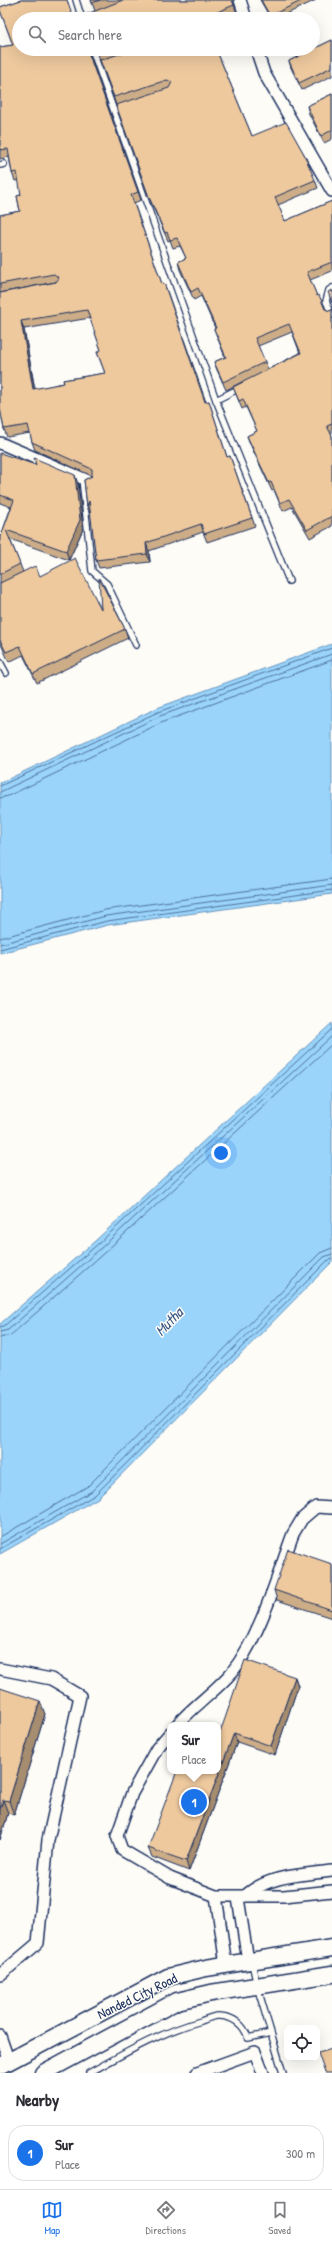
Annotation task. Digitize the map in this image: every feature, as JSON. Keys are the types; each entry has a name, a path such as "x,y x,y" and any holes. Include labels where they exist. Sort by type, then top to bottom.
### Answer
{"street":[{"path":"240,0 244,12"},
{"path":"258,56 264,73 332,191"},
{"path":"0,443 86,480"},
{"path":"179,1722 214,1692 233,1670 254,1636 293,1534 302,1519 316,1507 332,1508"},
{"path":"0,1669 51,1680 80,1696 48,1840 38,1943 0,1975"},
{"path":"167,1736 157,1748 132,1793 117,1836 122,1850 170,1878 216,1896 284,1896 332,1891"},
{"path":"242,1897 255,1887 267,1881 332,1870"},
{"path":"216,1896 226,1965"},
{"path":"242,1897 250,1961"},
{"name":"Nanded City Road","path":"5,2064 168,1977 226,1965 332,1948"},
{"name":"Nanded City Road","path":"43,2073 178,2001 211,1993 332,1974"},
{"path":"0,2036 5,2064"},
{"path":"197,2073 255,2052 263,2073"}],"lane":[{"path":"76,0 80,12"},
{"path":"95,56 216,400 289,581"},
{"path":"98,65 104,63"},
{"path":"113,111 120,109"},
{"path":"332,288 329,290 326,301 332,315"},
{"path":"216,400 249,384"},
{"path":"86,480 92,571 106,584 136,645"},
{"path":"0,662 6,673"},
{"path":"250,1961 283,2073"},
{"path":"89,2073 137,2046 190,2023 218,2016 234,2019 246,2030 248,2038 271,2033"}],"water":[{"path":"332,644 332,894 108,925 0,953 0,783 157,708"},
{"name":"Mutha","path":"332,1023 332,1262 98,1498 0,1554 0,1324 95,1241"}],"building":[{"path":"21,0 67,0 71,12 12,12 12,42 0,7"},
{"path":"91,0 100,0 92,3"},
{"path":"123,0 232,0 234,5 217,12 93,12"},
{"path":"261,0 303,0 278,12 268,12"},
{"path":"332,40 332,67 299,83 289,61 299,56 320,56 320,46"},
{"path":"12,45 12,56 89,56 138,192 131,195 162,284 164,283 205,402 209,401 227,457 230,456 252,518 204,534 201,524 146,543 147,554 96,560 89,501 87,506 84,480 92,476 92,469 32,442 28,425 4,429 0,408 0,293 56,282 59,278 54,274 0,284 0,215 20,211 17,196 21,195 17,172 12,173 8,149 0,150 0,47","holes":["87,310 101,350 97,352 105,373 63,380 64,383 33,389 21,321"]},
{"path":"113,56 219,56 252,136 286,122 304,154 315,180 275,197 285,221 332,201 332,262 307,272 317,296 319,295 325,309 330,311 332,309 332,424 327,426 332,436 332,516 307,530 289,499 280,503 271,482 269,483 247,436 257,431 243,399 239,401 233,387 301,353 289,324 255,338 265,362 223,382 214,362 226,357 214,329 216,328 198,288 191,292 178,262 186,258 177,238 170,240 167,232 165,233 149,197 116,105 169,88 172,82 167,80 114,97 100,60"},
{"path":"332,94 332,130 321,136 307,106"},
{"path":"332,290 332,303 328,292"},
{"path":"0,453 36,465 34,458 75,475 80,520 66,551 6,530 20,564 0,574 0,535 1,536 14,500 0,495"},
{"path":"75,558 101,609 99,578 125,629 33,674 20,646 6,652 0,640 0,583 35,566 40,576"},
{"path":"288,1549 332,1564 332,1610 274,1590"},
{"path":"245,1660 295,1677 271,1746 234,1733 221,1768 221,1730"},
{"path":"0,1688 40,1701 9,1801 3,1800 0,1809"},
{"path":"176,1774 219,1774 186,1861 148,1848"},
{"path":"332,2049 332,2073 325,2073 320,2059 320,2052"}],"place":[{"name":"Sur","path":"194,1802"}]}
